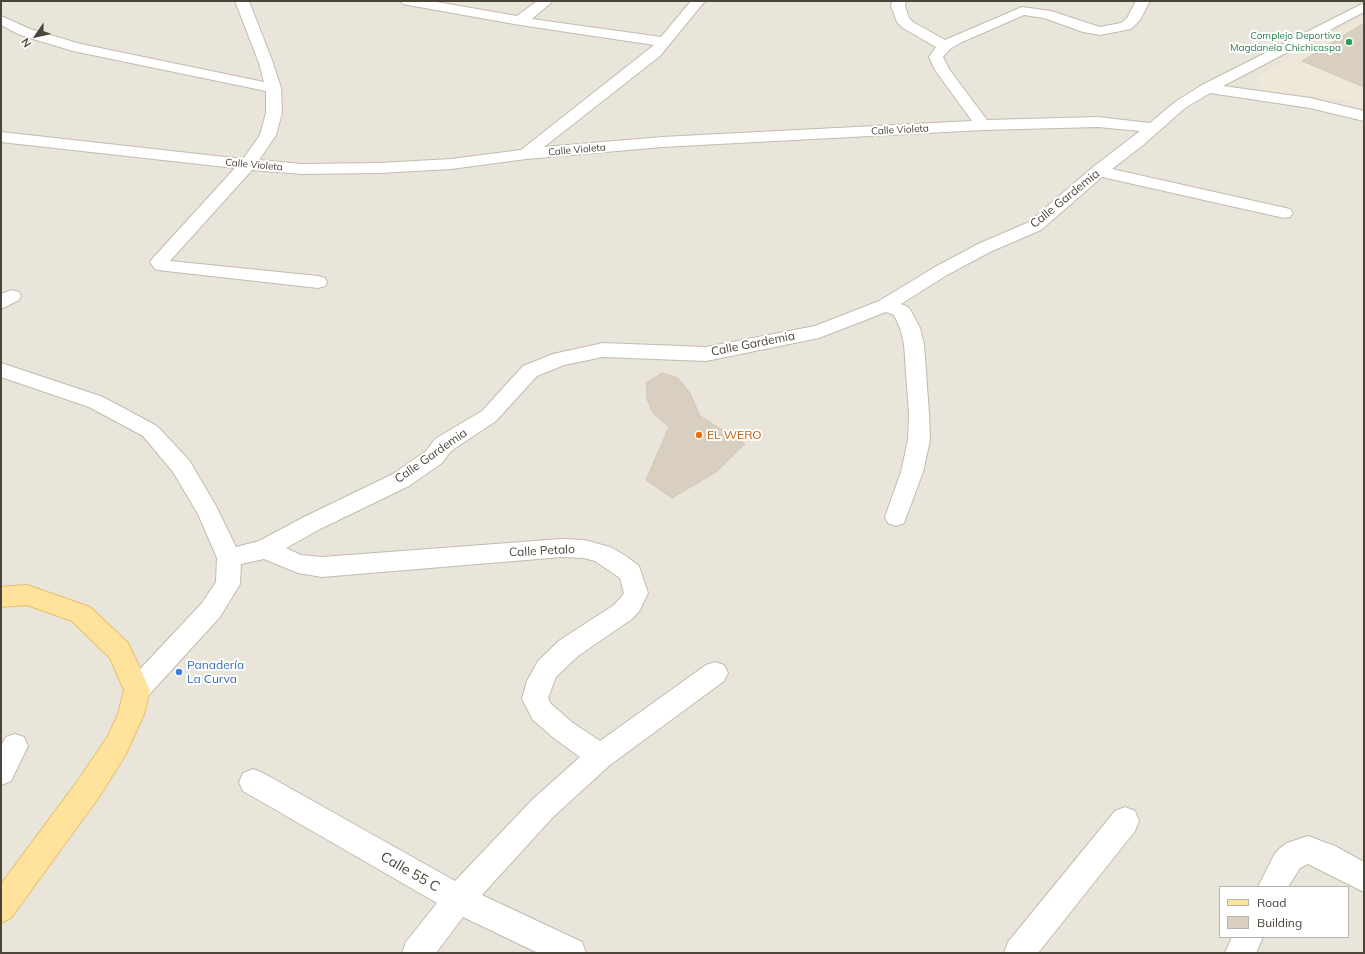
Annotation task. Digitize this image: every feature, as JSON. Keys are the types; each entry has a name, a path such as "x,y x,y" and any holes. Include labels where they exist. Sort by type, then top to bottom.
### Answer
{"main road":[{"path":"1,597 27,595 81,614 120,652 137,690 131,714 118,744 89,788 1,908"}],"street":[{"path":"242,1 266,63 273,88 274,113 268,135 247,165 162,256 159,260 160,264 164,266 318,282"},
{"path":"408,1 520,21 665,42"},
{"path":"520,21 546,1"},
{"path":"526,154 655,53 698,1"},
{"path":"899,1 898,6 902,19 908,25 945,46"},
{"path":"983,125 942,70 936,57 945,46 957,39 1022,11 1046,14 1088,29 1100,31 1114,29 1126,26 1133,20 1144,1"},
{"name":"Calle Gardemia","path":"230,558 265,549 312,523 400,480 434,457 443,445 489,416 510,391 530,371 560,359 602,350 706,354 819,332 886,305 941,271 978,251 1035,226 1099,171 1154,128 1180,105 1207,88 1364,7"},
{"path":"1,20 25,32 78,48 273,88"},
{"path":"1207,88 1310,103 1364,116"},
{"name":"Calle Violeta","path":"1,137 247,165 302,169 379,168 450,164 526,154 662,142 983,125 1098,122 1154,128"},
{"path":"1099,171 1284,213"},
{"path":"886,305 901,311 910,328 914,344 919,414 919,440 912,472 896,517"},
{"path":"1,370 96,402 150,431 181,466 208,512 230,558 228,584 212,610 137,690"},
{"name":"Calle Petalo","path":"265,549 298,564 322,567 562,548 584,549 602,554 618,563 630,573 633,581 636,593 631,603 623,612 569,648 547,669 540,681 535,699 542,712 564,731 600,756"},
{"path":"417,953 458,899 543,808 600,756 716,673"},
{"path":"1,772 15,746"},
{"name":"Calle 55 C","path":"253,782 458,899 571,953"},
{"path":"1018,953 1125,821"},
{"path":"1274,886 1290,858 1297,853 1308,850 1325,856 1364,878"},
{"path":"1240,953 1248,938"}],"shaded area":[{"path":"1,1 1364,1 1364,953 1,953"},
{"path":"1364,16 1364,106 1339,99 1264,91 1257,77"}],"building":[{"name":"Complejo Deportivo Magdanela Chichicaspa","path":"1364,23 1364,87 1302,61"},
{"name":"EL WERO","path":"662,373 678,378 690,393 700,416 745,444 716,472 672,498 646,480 669,427 653,413 647,399 646,383"}],"place":[{"name":"Complejo Deportivo Magdanela Chichicaspa","path":"1349,42"},
{"name":"EL WERO","path":"699,435"},
{"name":"Panadería La Curva","path":"179,672"}]}
